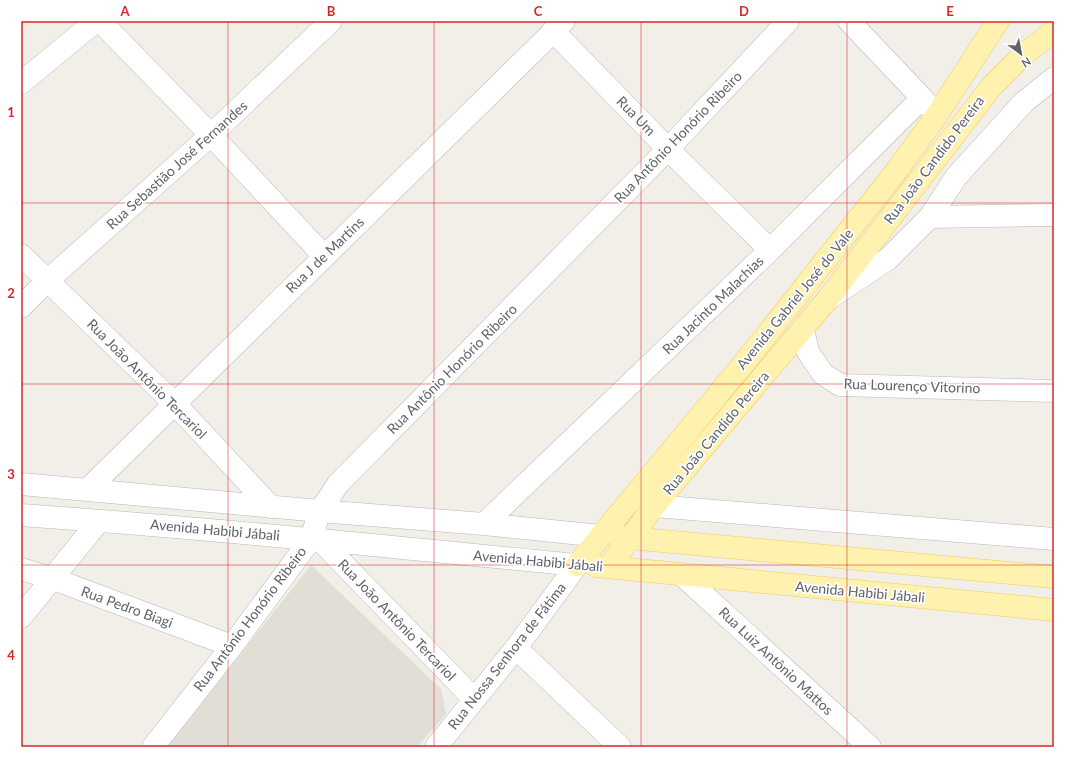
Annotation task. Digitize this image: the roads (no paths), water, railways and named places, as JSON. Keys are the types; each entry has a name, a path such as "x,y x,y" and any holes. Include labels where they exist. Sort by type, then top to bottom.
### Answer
{"main road":[{"name":"Avenida Gabriel José do Vale","path":"577,565 754,351 894,174 937,115 998,21"},
{"name":"Rua João Candido Pereira","path":"609,567 654,506 827,300 992,86 1023,55 1054,31"},
{"name":"Avenida Habibi Jábali","path":"601,536 1054,577"},
{"name":"Avenida Habibi Jábali","path":"577,565 1054,610"}],"street":[{"path":"21,83 96,21"},
{"path":"100,21 324,256"},
{"name":"Rua Sebastião José Fernandes","path":"21,307 47,281 211,136 331,21"},
{"name":"Rua Antônio Honório Ribeiro","path":"153,747 316,540 320,511 338,484 668,149 788,21"},
{"path":"849,21 937,115"},
{"name":"Rua Um","path":"559,26 668,149 770,250"},
{"name":"Rua J de Martins","path":"87,490 559,26"},
{"name":"Rua João Candido Pereira","path":"827,300 888,259 930,217 956,177 1024,102 1054,78"},
{"name":"Rua Jacinto Malachias","path":"484,524 770,250 922,98"},
{"path":"930,217 1054,215"},
{"name":"Rua João Antônio Tercariol","path":"21,255 174,403 271,507"},
{"name":"Rua Lourenço Vitorino","path":"803,329 808,352 823,374 840,385 1054,391"},
{"name":"Avenida Habibi Jábali","path":"21,484 271,507 484,524 601,536"},
{"path":"654,506 1054,539"},
{"name":"Avenida Habibi Jábali","path":"21,515 99,520 577,565"},
{"path":"21,617 99,520"},
{"name":"Rua João Antônio Tercariol","path":"316,540 474,699"},
{"name":"Rua Nossa Senhora de Fátima","path":"436,747 516,648 577,565"},
{"name":"Rua Pedro Biagi","path":"21,569 51,578 232,646"},
{"name":"Rua Luiz Antônio Mattos","path":"682,575 870,747"},
{"path":"516,648 620,747"}]}
